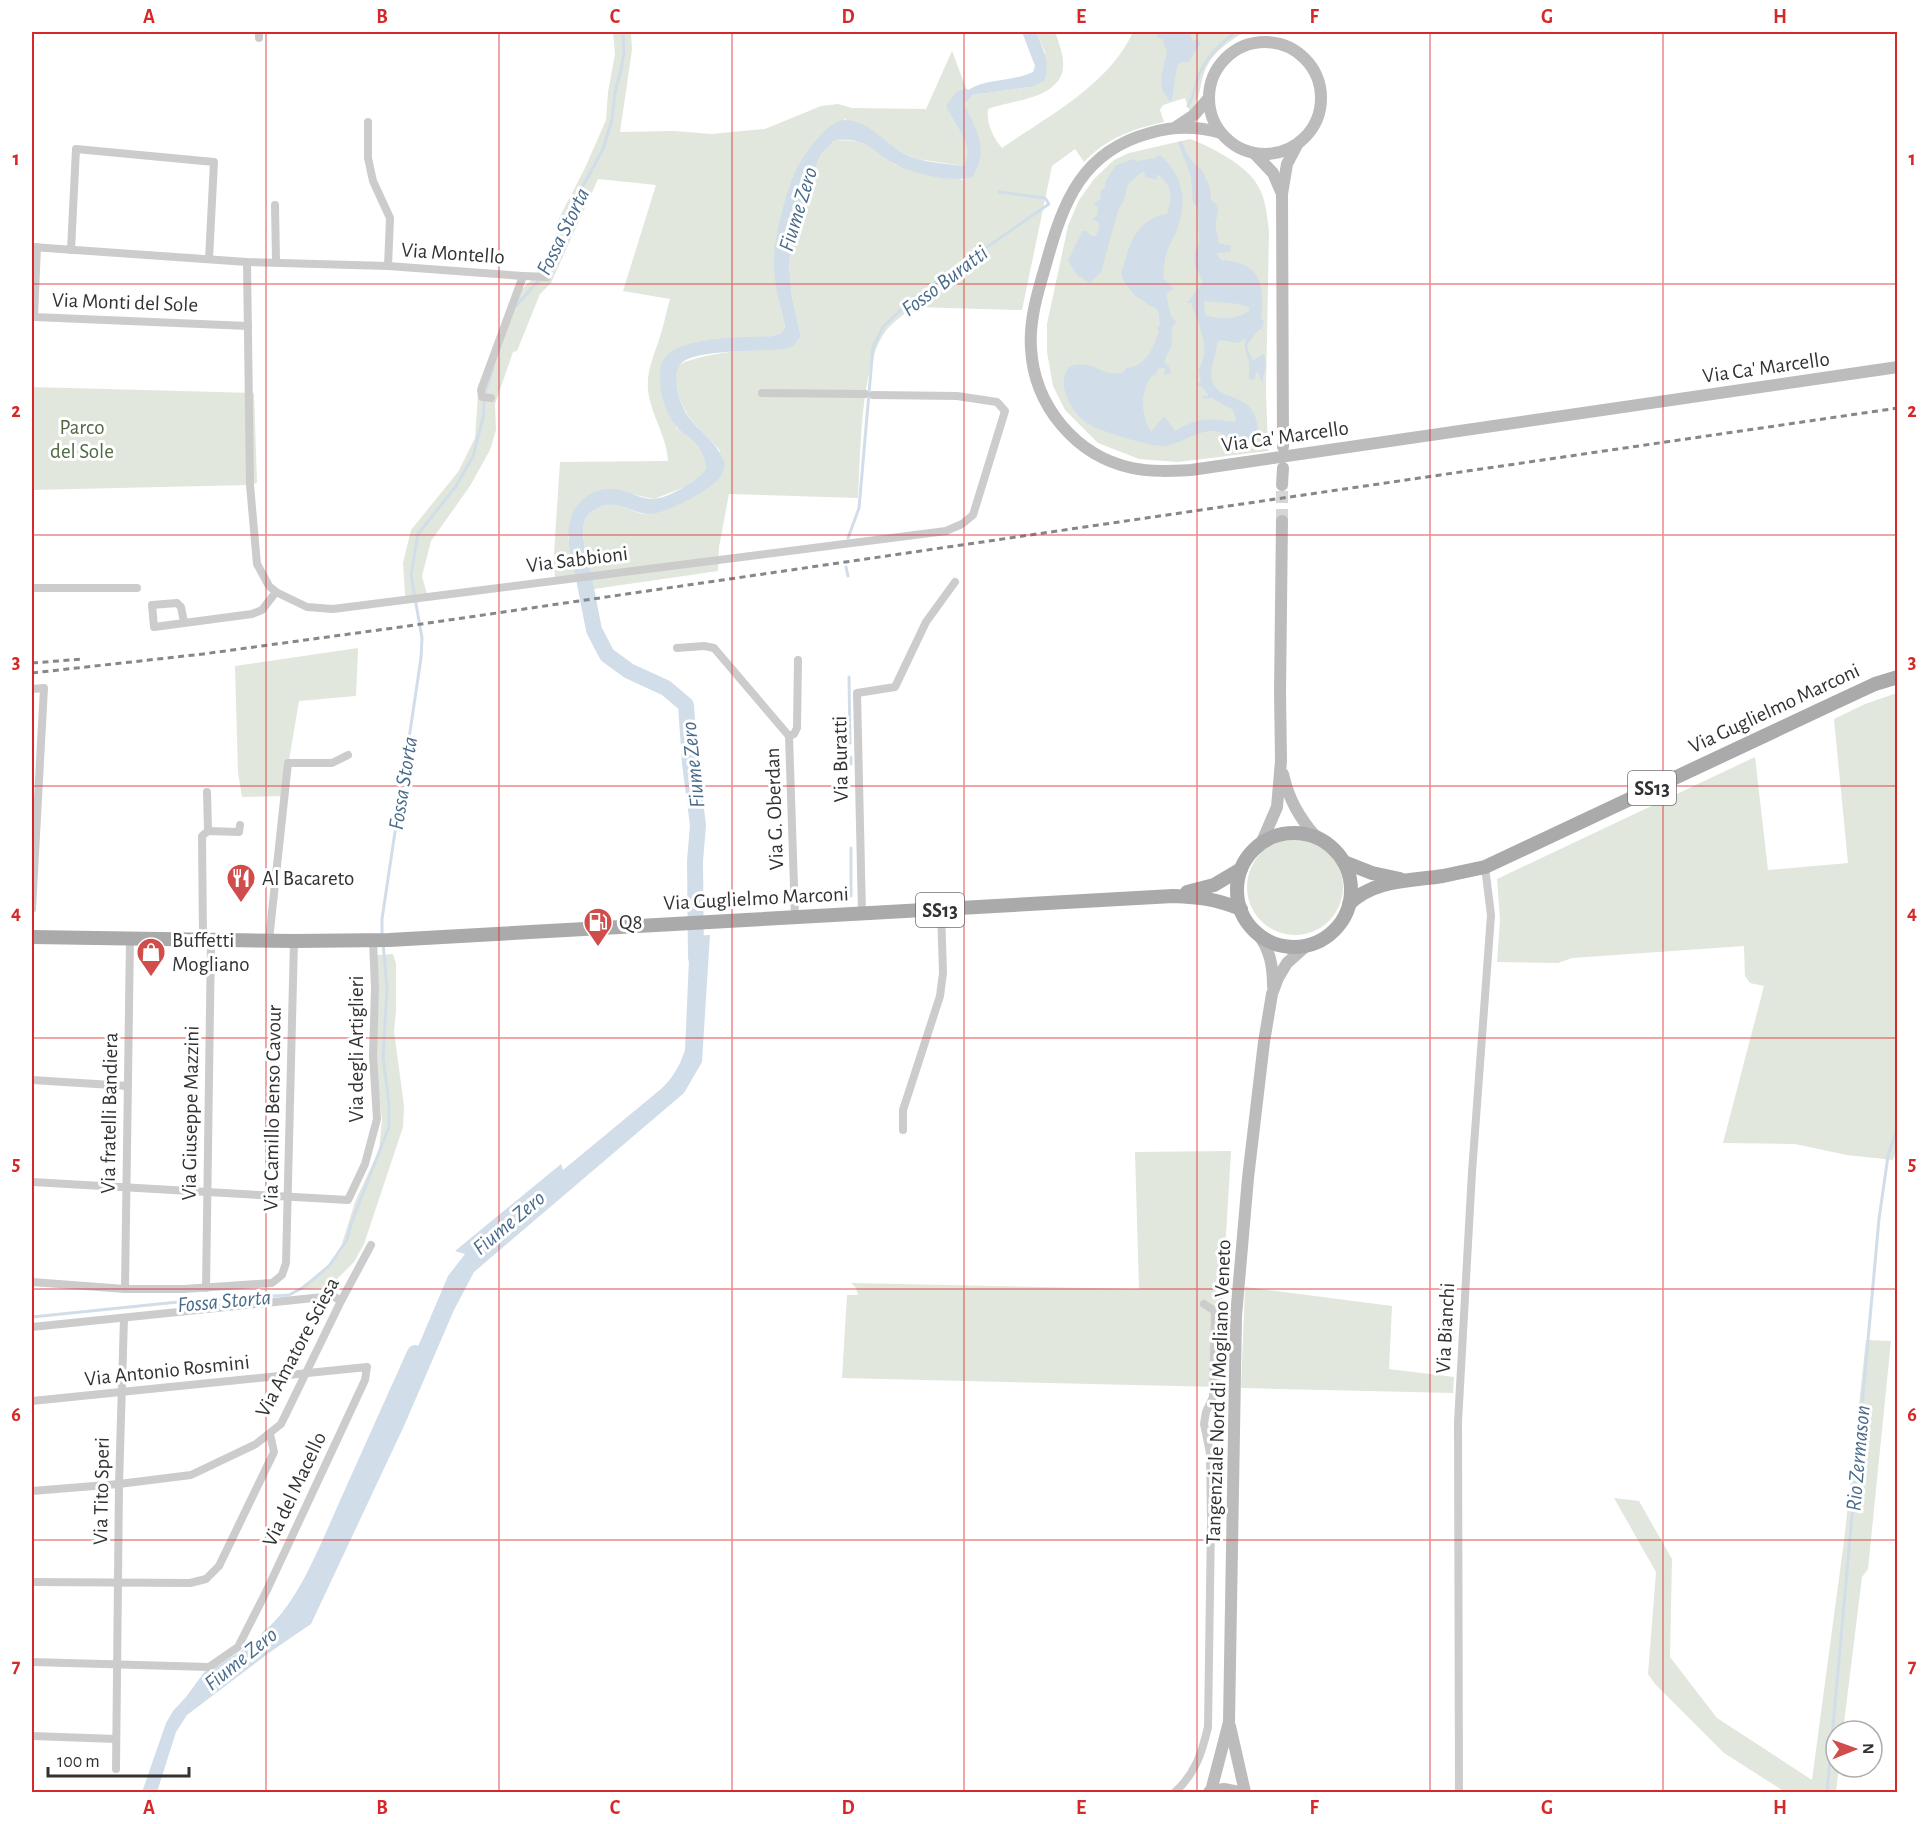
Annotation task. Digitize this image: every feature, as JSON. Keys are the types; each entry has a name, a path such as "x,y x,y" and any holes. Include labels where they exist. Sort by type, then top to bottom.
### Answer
{"main road":[{"name":"Via Ca' Marcello","path":"1175,128 1194,115 1209,98 1214,75 1219,65 1236,49 1247,44 1256,32"},
{"path":"1278,32 1287,46"},
{"path":"1247,44 1267,41 1287,46"},
{"name":"Via Ca' Marcello","path":"1283,447 1282,194 1287,164 1298,144 1313,129 1318,119 1322,97 1312,66 1297,51 1287,46"},
{"path":"1209,98 1210,110 1221,133"},
{"name":"Via Ca' Marcello","path":"1282,194 1273,173 1255,154 1236,147 1221,133 1201,128 1175,128 1141,135 1117,145 1097,160 1080,179 1067,201 1052,241 1032,323 1031,348 1038,386 1049,408 1061,426 1092,453 1121,465 1152,471 1191,470 1898,367"},
{"path":"1255,154 1278,153 1298,144"},
{"path":"1282,485 1283,468"},
{"path":"1261,844 1277,807 1281,761 1282,520"},
{"name":"Via Guglielmo Marconi","path":"1306,946 1323,939 1333,931 1341,922 1349,904 1367,891 1402,880 1442,876 1485,867 1875,684 1898,677"},
{"path":"1281,761 1292,804 1299,817 1316,837"},
{"path":"1261,844 1272,837 1285,834 1298,833 1316,837"},
{"name":"Via Guglielmo Marconi","path":"1316,837 1332,847 1344,862 1372,873 1402,880"},
{"name":"Via Guglielmo Marconi","path":"1173,896 1214,885 1241,869 1248,857 1261,844"},
{"path":"1344,862 1350,879 1349,904"},
{"path":"1241,869 1238,887 1241,909 1249,924 1269,941 1283,946 1306,946"},
{"name":"Via Guglielmo Marconi","path":"32,937 373,941 1173,896 1204,897 1241,909"},
{"name":"Tangenziale Nord di Mogliano Veneto","path":"1257,933 1264,942 1271,960 1272,994"},
{"name":"Tangenziale Nord di Mogliano Veneto","path":"1229,1722 1236,1316 1249,1166 1272,994 1287,963 1306,946"},
{"path":"1229,1722 1210,1792 1224,1790 1239,1792"},
{"path":"1229,1722 1245,1792"}],"street":[{"name":"Via Montello","path":"368,122 368,158 373,181 390,218 388,266"},
{"path":"71,250 76,149 214,162 209,259"},
{"path":"275,205 276,261"},
{"name":"Via Montello","path":"34,247 247,262 276,261 388,266 523,276 481,390 487,397"},
{"name":"Via Monti del Sole","path":"34,247 34,317 248,326"},
{"name":"Via Sabbioni","path":"247,262 250,485 257,564 269,586 276,592 307,607 333,609 946,531 962,524 973,515 1005,411 996,402 957,396 762,393"},
{"path":"523,276 546,277"},
{"name":"Via Buratti","path":"862,913 857,693 895,687 926,622 955,582"},
{"path":"32,588 136,588"},
{"path":"184,622 252,614 262,610 276,592"},
{"name":"Via G. Oberdan","path":"677,648 704,646 714,648 789,736 795,917"},
{"name":"Via G. Oberdan","path":"789,736 794,734 797,728 798,660"},
{"path":"32,689 44,688 32,909"},
{"path":"269,940 288,763 332,763 348,755"},
{"path":"207,792 207,831 202,836 207,940"},
{"path":"207,831 239,832 240,825"},
{"name":"Via Bianchi","path":"1459,1792 1458,1422 1472,1172 1491,915 1485,867"},
{"path":"903,1130 903,1110 940,996 943,973 941,910"},
{"name":"Via fratelli Bandiera","path":"125,1289 130,938"},
{"name":"Via Giuseppe Mazzini","path":"206,1288 207,940"},
{"name":"Via Camillo Benso Cavour","path":"206,1288 272,1282 282,1275 286,1263 294,941"},
{"name":"Via degli Artiglieri","path":"288,1197 348,1200 365,1164 377,1119 373,1056 375,987 373,941"},
{"path":"32,1080 128,1086"},
{"path":"32,1182 288,1197"},
{"name":"Via Amatore Sciesa","path":"32,1491 191,1475 226,1459 270,1434 281,1424 371,1245"},
{"path":"32,1282 125,1289 206,1288"},
{"path":"32,1328 333,1296 341,1301"},
{"path":"1175,1792 1186,1783 1200,1758 1208,1728 1211,1509 1210,1453 1204,1424 1206,1412 1213,1397 1215,1311 1204,1304"},
{"name":"Via Tito Speri","path":"116,1769 119,1484 124,1318"},
{"name":"Via del Macello","path":"117,1665 209,1667 238,1647 365,1380 367,1367 306,1374"},
{"name":"Via Antonio Rosmini","path":"32,1401 306,1374"},
{"path":"32,1582 190,1583 206,1579 219,1566 274,1452 270,1434"},
{"path":"32,1662 117,1665"},
{"path":"32,1736 116,1739"}],"green space":[{"path":"613,32 631,32 632,50 620,132 674,131 711,134 765,129 821,106 838,104 852,108 926,109 952,51 966,88 957,91 949,113 964,138 966,159 963,166 917,159 845,119 795,174 788,196 778,231 780,305 785,327 781,333 675,349 676,428 700,448 706,469 701,476 685,487 654,499 607,489 568,537 576,578 555,582 554,553 560,462 668,461 665,443 649,398 648,382 650,367 670,299 623,291 656,185 598,179 551,283 540,294 517,351 513,352 495,404 496,430 490,450 470,486 431,541 422,576 428,598 407,600 403,563 411,530 458,472 475,438 478,394 517,287 523,288 535,277 559,227 555,226 585,168 606,120 608,92 615,54"},
{"path":"1036,32 1055,32 1063,58 1062,73 1050,89 1041,94 988,109 991,130 1002,148 1093,84 1109,68 1133,32 1244,32 1222,47 1209,62 1197,101 1190,113 1185,98 1163,105 1160,110 1164,122 1141,128 1111,141 1084,162 1075,149 1052,166 1022,310 913,307 885,332 877,348 866,388 858,498 729,494 719,547 718,571 594,589 583,536 585,520 592,511 606,505 613,505 651,514 699,494 720,451 694,423 684,408 676,384 677,368 696,358 795,345 801,336 792,297 789,262 810,181 821,154 835,140 862,141 896,165 963,180 978,135 965,104 973,95 1031,87 1045,52"},
{"path":"1190,139 1208,146 1246,171 1261,191 1264,202 1269,231 1266,390 1268,451 1178,462 1139,459 1098,443 1065,410 1053,386 1047,352 1047,324 1068,226 1079,200 1094,179 1114,160 1129,153"},
{"name":"Parco del Sole","path":"32,387 254,393 257,483 32,490"},
{"path":"358,648 356,696 299,701 283,796 242,797 238,772 235,666"},
{"path":"1897,693 1898,1146 1893,1160 1847,1155 1795,1144 1723,1143 1764,986 1750,983 1745,976 1744,946 1572,958 1558,963 1497,962 1500,920 1497,879 1755,757 1768,870 1848,863 1834,719 1865,704"},
{"path":"1295,839 1313,843 1329,853 1339,869 1343,887 1339,905 1329,921 1313,931 1295,935 1277,931 1261,921 1251,905 1247,887 1251,869 1261,853 1277,843"},
{"path":"393,954 396,964 394,1031 404,1106 403,1127 364,1244 354,1262 328,1288 301,1289 303,1285 323,1272 340,1250 355,1202 379,1150 382,1120 377,1077 377,955"},
{"path":"1231,1151 1223,1285 1221,1387 842,1378 847,1295 858,1295 851,1283 1139,1289 1135,1152"},
{"path":"1245,1287 1392,1306 1389,1369 1454,1377 1453,1393 1241,1388"},
{"path":"1866,1340 1891,1341 1868,1569 1862,1577 1844,1719 1824,1719 1824,1779 1838,1779 1836,1792 1785,1792 1724,1753 1655,1684 1648,1674 1656,1572 1614,1498 1639,1501 1672,1559 1670,1657 1717,1718 1812,1780 1844,1541"}],"water":[{"path":"1022,32 1036,32 1047,68 1044,81 1031,87 973,95 965,104 981,148 978,166 973,177 944,178 902,168 868,146 855,141 835,140 821,154 810,181 789,262 792,297 801,336 795,345 785,349 704,355 693,357 679,365 676,378 681,401 691,420 721,455 725,464 720,477 699,494 658,513 644,514 618,506 605,505 590,513 585,520 583,537 594,589 580,591 570,554 569,529 571,517 586,497 598,490 613,489 645,498 657,498 681,489 706,469 698,446 672,421 662,398 660,370 663,361 681,346 729,338 772,336 781,333 785,327 775,275 774,258 777,234 794,174 816,140 831,125 846,120 863,125 912,157 963,166 967,150 962,135 946,106 957,91 1033,72 1035,66"},
{"path":"1157,32 1190,32 1192,41 1198,39 1200,44 1189,62 1181,62 1177,66 1172,100 1169,101 1161,82 1167,49 1163,40 1157,37"},
{"path":"1182,141 1194,164 1202,170 1210,188 1211,200 1218,207 1216,230 1219,243 1231,246 1230,252 1216,253 1221,260 1244,265 1252,270 1260,285 1261,318 1264,322 1262,329 1259,329 1246,346 1245,339 1238,343 1221,340 1217,342 1212,371 1215,388 1238,399 1252,411 1257,422 1258,438 1252,442 1236,441 1213,431 1160,446 1136,441 1104,431 1083,420 1072,407 1065,390 1065,374 1069,367 1085,365 1108,373 1124,372 1126,368 1133,367 1144,360 1154,344 1160,325 1158,310 1136,296 1121,274 1130,244 1140,228 1156,217 1167,214 1170,191 1162,178 1156,174 1158,180 1146,177 1143,171 1128,184 1101,272 1090,283 1077,275 1068,261 1083,231 1096,236 1100,227 1098,222 1092,220 1097,215 1098,207 1093,204 1100,200 1101,190 1106,187 1105,182 1116,165 1134,159 1137,161 1160,155 1174,171 1183,199 1176,232 1166,254 1163,279 1173,289 1166,294 1171,316 1176,322 1172,328 1172,344 1164,362 1169,366 1171,373 1163,375 1166,368 1159,368 1152,376 1143,396 1145,418 1151,432 1163,417 1175,431 1197,421 1210,419 1234,422 1236,419 1233,410 1212,398 1203,399 1204,395 1208,397 1208,395 1197,384 1201,382 1198,370 1204,354 1204,346 1193,303 1187,303 1203,282 1194,259 1199,245 1198,207 1193,203 1191,176 1178,142","holes":["1204,301 1249,307 1249,311 1228,318 1205,315"]},
{"path":"1248,351 1253,360 1264,354 1266,366 1262,382 1258,372 1255,373 1256,377 1253,380 1249,379 1249,361 1246,353"},
{"path":"710,935 702,1062 684,1093 474,1272 454,1310 404,1426 311,1624 187,1715 176,1732 157,1792 142,1792 166,1723 205,1671 219,1665 295,1615 380,1436 448,1276 465,1254 455,1251 561,1164 563,1170 661,1089 673,1076 685,1050 690,936"}],"waterway":[{"name":"Fossa Storta","path":"516,306 538,281 563,223 603,149 612,120 615,92 621,70 624,52 623,32"},
{"path":"1188,106 1206,62 1219,46 1236,32"},
{"name":"Fosso Buratti","path":"848,538 859,508 873,347 883,327 912,299 1049,204 1045,198 999,192"},
{"path":"1246,346 1247,351"},
{"name":"Fossa Storta","path":"382,936 382,919 421,658 422,638 411,575 418,534 456,486 473,456 483,418 485,392 493,369"},
{"name":"Fosso Buratti","path":"846,567 848,576"},
{"name":"Fiume Zero","path":"582,568 594,630 607,655 629,671 666,688 686,705 698,825 695,861 696,958"},
{"name":"Fosso Buratti","path":"849,677 850,743"},
{"name":"Fosso Buratti","path":"851,757 851,764"},
{"name":"Fosso Buratti","path":"801,900 851,896 851,848"},
{"name":"Fosso Buratti","path":"697,909 789,900"},
{"name":"Fossa Storta","path":"32,1317 178,1302 289,1295 304,1287 329,1266 347,1240 352,1221 389,1127 389,1104 383,1057 387,988 383,943"},
{"name":"Rio Zermason","path":"1827,1792 1879,1219 1888,1156 1898,1126"},
{"name":"Fiume Zero","path":"268,1638 294,1611 315,1574 415,1353"}],"tunnel":[{"path":"1282,485 1282,521"}],"railway":[{"path":"32,673 203,654 408,626 1898,408"},
{"path":"32,663 83,659"}],"place":[{"name":"Al Bacareto","path":"241,904"},
{"name":"Q8","path":"598,948"},
{"name":"Buffetti Mogliano","path":"151,978"}]}
